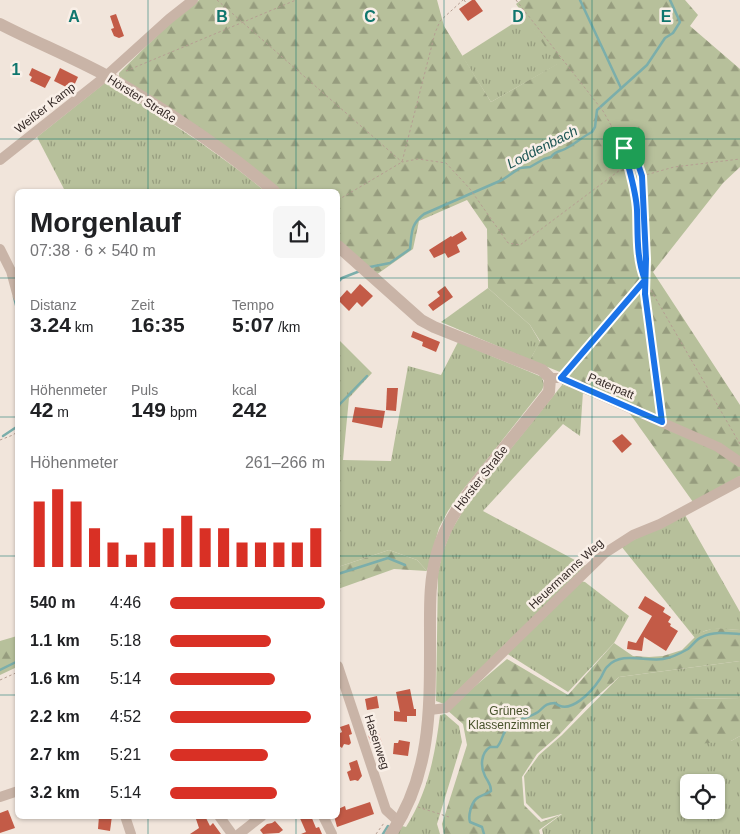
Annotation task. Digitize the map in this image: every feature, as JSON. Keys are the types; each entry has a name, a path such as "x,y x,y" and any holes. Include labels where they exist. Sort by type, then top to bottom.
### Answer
{"street":[{"name":"Weißer Kamp","path":"0,160 106,76 169,19 194,0"},
{"name":"Hörster Straße","path":"0,24 106,76 203,136 237,160 272,189"},
{"path":"340,248 421,320 434,327 542,370 556,378"},
{"path":"0,249 11,271 15,286"},
{"name":"Hörster Straße","path":"391,834 396,819 406,810 425,752 430,710 430,593 437,553 452,515 549,392 556,378"},
{"name":"Paterpatt","path":"556,378 718,447 740,462"},
{"name":"Heuermanns Weg","path":"430,710 446,708 581,575 618,543 660,524 740,481"},
{"name":"Hasenweg","path":"340,672 386,810 396,819"},
{"path":"0,797 15,792"},
{"path":"126,819 131,834"},
{"path":"221,819 232,834"},
{"path":"239,834 258,819"},
{"path":"324,819 332,834"}],"path":[{"path":"217,0 402,162"},
{"path":"127,71 296,0"},
{"path":"402,162 435,33 440,21 463,0 466,4"},
{"path":"516,0 603,111 624,148 637,208 636,236 640,266 645,280 740,444"},
{"path":"519,4 522,0"},
{"path":"624,148 636,158 642,176 646,303 662,422"},
{"path":"340,199 402,162 418,159 446,163 470,189 508,243 520,244 636,158"},
{"path":"642,176 674,167 740,159"},
{"path":"556,378 645,280"},
{"path":"0,440 15,433"},
{"path":"0,680 15,673"},
{"path":"415,806 449,817"},
{"path":"376,834 385,822 396,819"}],"green space":[{"path":"199,0 437,0 444,26 491,102 557,64 516,4 521,0 685,0 698,15 690,26 740,69 740,167 723,183 653,272 740,405 740,476 693,502 628,411 562,385 560,372 530,360 540,341 530,325 488,288 487,229 467,200 419,221 413,249 376,275 340,244 340,189 276,189 119,76 119,73 171,22"},
{"path":"525,16 558,64 491,102 462,56"},
{"path":"106,82 207,147 262,189 64,189 37,137"},
{"path":"488,288 530,325 540,342 530,360 441,322"},
{"path":"340,341 372,373 349,398 343,460 391,461 408,366 441,375 458,342 542,377 544,385 542,390 448,511 439,528 427,571 417,560 389,550 340,566"},
{"path":"562,385 583,392 580,436 563,424 483,511 586,566 444,704 436,701 438,573 442,554 451,531 470,499"},
{"path":"685,515 740,612 740,630 710,629 695,638 621,546"},
{"path":"389,550 417,560 427,571 394,569 340,588 340,566"},
{"path":"580,581 585,582 629,616 614,643 568,692 506,653"},
{"name":"Grünes Klassenzimmer","path":"714,628 740,630 740,661 619,677 537,754 522,777 524,805 541,822 560,815 539,830 540,834 444,834 442,824 467,745 463,724 447,710 507,659 568,695 614,643 633,656 663,656 682,650 699,633"},
{"path":"15,637 15,668 0,675 0,641"},
{"path":"740,661 740,699 688,698 731,741 740,736 740,834 543,834 542,829 562,814 542,819 526,803 524,776 539,755 562,735 619,677"},
{"path":"688,698 740,699 740,736 731,741 698,744 677,732 676,709"},
{"path":"445,714 459,726 462,742 437,824 440,834 397,834 402,826 406,827 420,800 433,759 440,715"}],"building":[{"path":"475,0 483,11 468,21 459,9"},
{"path":"116,14 124,36 119,38 114,36 111,29 114,28 110,16"},
{"path":"32,68 51,77 45,88 30,81 32,77 29,75"},
{"path":"60,68 78,77 72,90 54,81"},
{"path":"462,231 467,239 457,245 460,252 448,258 445,253 434,258 429,250"},
{"path":"360,284 373,296 362,307 357,302 349,311 340,302 340,298 347,290 351,294"},
{"path":"445,286 453,297 433,311 428,305 440,296 437,292"},
{"path":"413,331 440,342 436,352 422,346 423,342 411,337"},
{"path":"387,388 398,388 396,411 386,410"},
{"path":"355,407 385,411 382,428 352,422"},
{"path":"622,434 632,444 622,453 612,441"},
{"path":"645,596 665,608 663,612 671,617 668,622 671,624 670,626 678,631 666,651 644,637 642,651 627,649 628,641 636,643 652,616 638,608"},
{"path":"410,689 414,709 416,709 416,716 407,716 407,722 394,721 394,711 400,712 396,692"},
{"path":"377,696 379,708 367,710 365,699"},
{"path":"349,724 352,734 349,735 351,743 349,745 344,744 342,748 340,746 340,733 342,732 340,727"},
{"path":"378,731 383,746 373,749 368,735"},
{"path":"399,740 410,742 408,756 393,754 394,743 398,743"},
{"path":"357,760 362,776 358,781 350,781 347,772 351,770 349,763"},
{"path":"370,802 374,814 337,827 335,819 340,819 340,808 345,806 346,810"},
{"path":"8,810 15,828 0,833 0,813"},
{"path":"99,819 112,819 110,831 98,829"},
{"path":"196,819 206,819 210,826 213,823 221,834 190,834 199,828"},
{"path":"300,819 312,819 316,828 319,827 322,834 301,834 306,832"},
{"path":"275,821 283,830 279,833 263,834 260,830 267,824"}],"waterway":[{"path":"580,0 621,88"},
{"name":"Loddenbach","path":"370,267 390,263 410,249 414,226 424,214 502,180 520,168 530,167 551,157 592,132 595,127 597,110 647,65 665,38 673,33 680,22 670,0"},
{"name":"Loddenbach","path":"340,280 360,271"},
{"path":"14,297 15,301"},
{"path":"340,404 367,376"},
{"path":"3,436 15,428"},
{"path":"340,573 388,558 405,565"},
{"path":"484,834 482,827 470,822 470,810 476,799 491,791 482,768 482,760 490,747 497,747 509,726 538,712 549,704 555,703 561,706 574,704 592,690 607,667 620,659 656,660 666,658 688,649 698,639 706,635 721,633 740,634"},
{"name":"Loddenbach","path":"0,670 15,662"},
{"path":"383,834 388,826"}],"route":[{"path":"624,148 636,158 642,176 646,259 645,294 662,422 561,378 645,280 640,266 636,236 637,208 624,148"}]}
